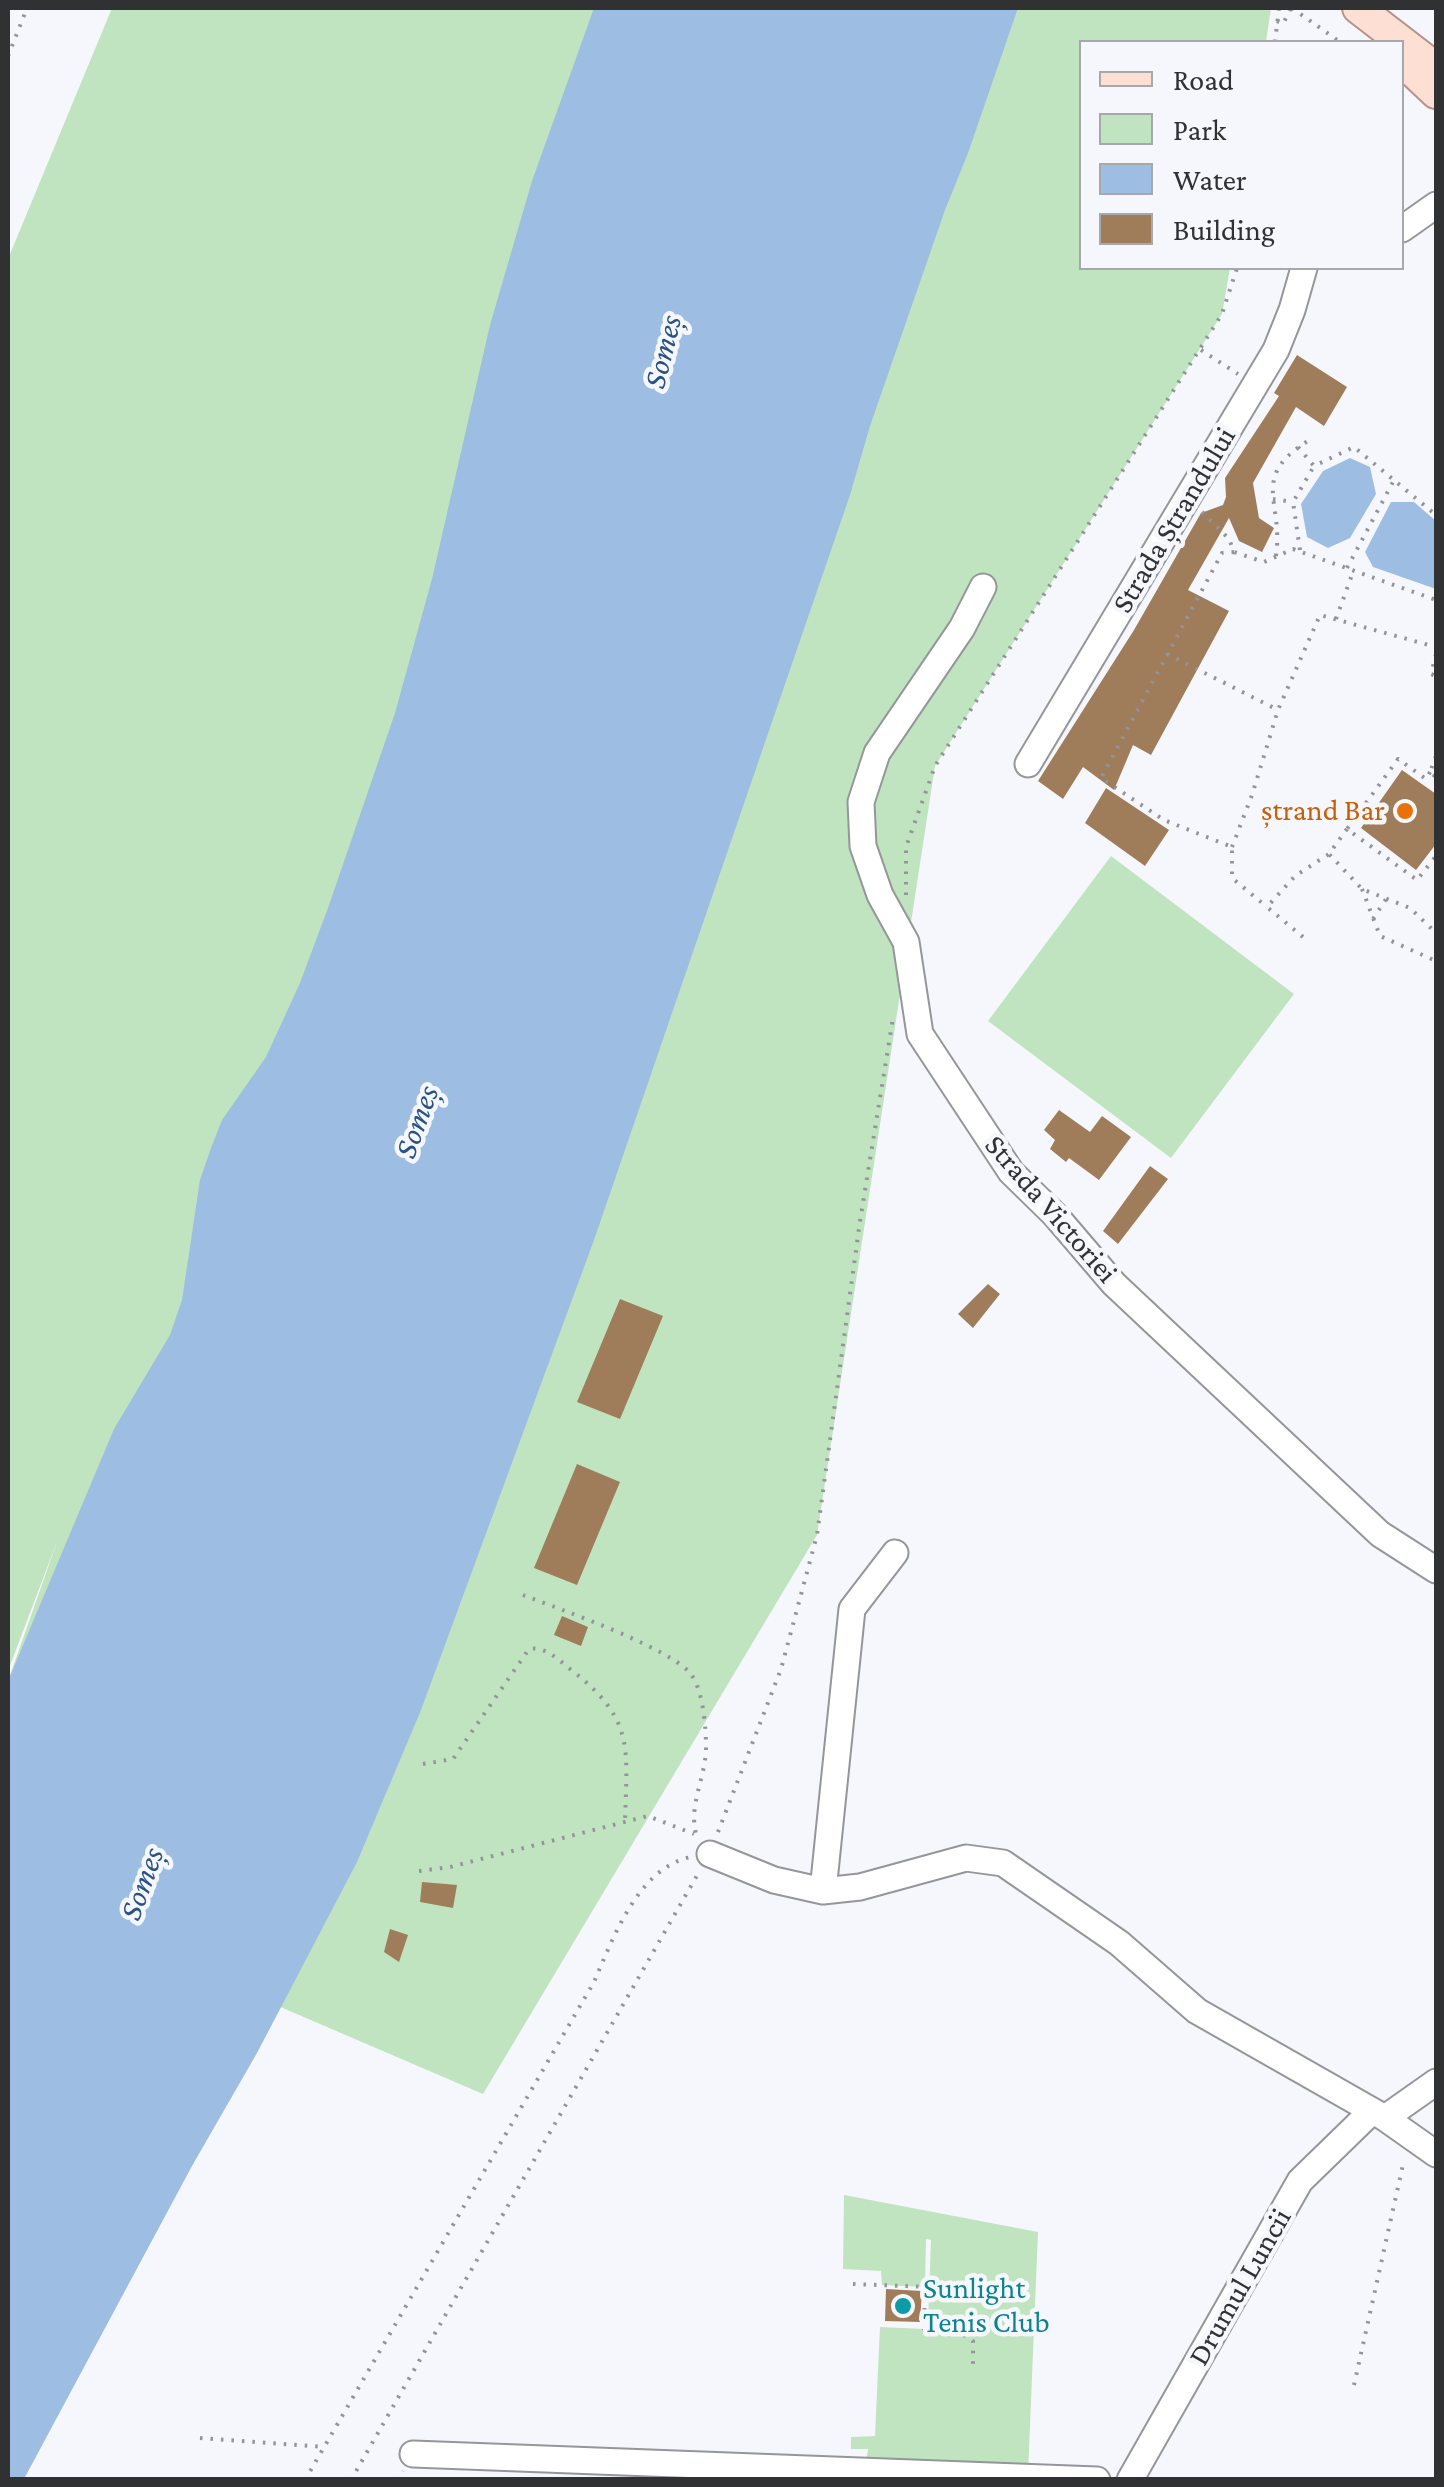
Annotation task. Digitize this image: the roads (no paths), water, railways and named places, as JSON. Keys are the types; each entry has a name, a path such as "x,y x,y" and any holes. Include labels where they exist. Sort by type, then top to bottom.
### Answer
{"main road":[{"path":"1329,8 1377,40"},
{"path":"1358,8 1400,40"},
{"path":"1404,43 1436,68"},
{"path":"1404,64 1436,93"}],"street":[{"path":"1404,228 1436,205"},
{"name":"Strada Ștrandului","path":"1028,764 1276,350 1303,270"},
{"name":"Strada Victoriei","path":"983,588 962,628 877,753 861,802 863,846 880,895 906,942 920,1034 1012,1172 1114,1284 1380,1534 1436,1570"},
{"path":"823,1891 852,1609 895,1553"},
{"path":"703,1844 774,1880 823,1891 860,1887 966,1858 1003,1863 1120,1944 1197,2011 1378,2114 1436,2154"},
{"name":"Drumul Luncii","path":"1130,2480 1300,2182 1378,2114 1436,2082"},
{"path":"413,2454 563,2469 1096,2480"}],"water":[{"name":"Someș","path":"594,8 1018,8 870,426 850,495 594,1240 421,1710 357,1862 257,2053 24,2479 8,2479 8,1681 114,1429 170,1335 182,1300 200,1180 211,1148 222,1120 266,1057 328,908 395,713 432,579 490,325 532,181"},
{"path":"1350,458 1370,467 1376,494 1350,538 1328,548 1307,537 1301,504 1323,471"},
{"path":"1391,502 1414,502 1436,521 1436,589 1373,567 1365,552"}],"place":[{"name":"ștrand Bar","path":"1405,811"},
{"name":"Sunlight Tenis Club","path":"903,2306"}]}
